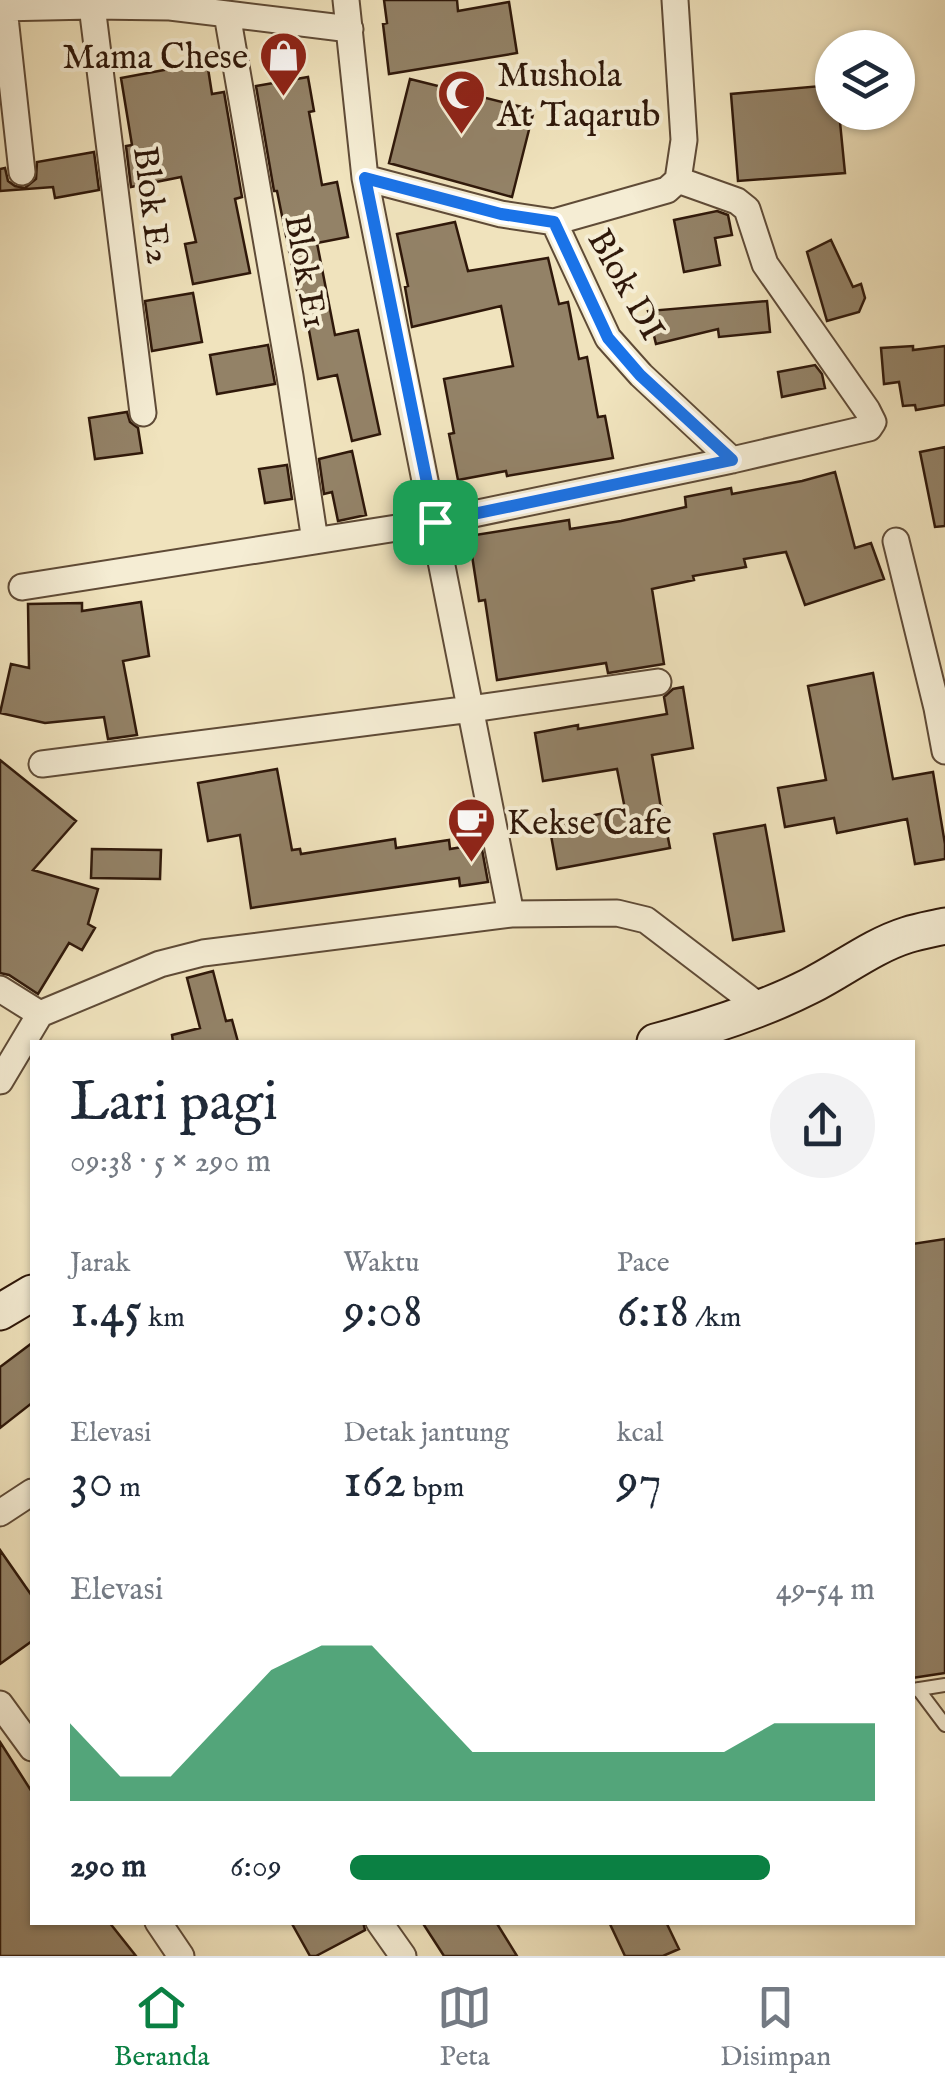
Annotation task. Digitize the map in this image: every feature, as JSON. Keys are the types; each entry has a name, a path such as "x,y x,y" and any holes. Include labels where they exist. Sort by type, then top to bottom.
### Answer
{"main road":[{"path":"661,1040 760,1007 810,986 906,935 945,926"},
{"path":"0,1312 30,1294"}],"street":[{"path":"346,0 365,178 471,709 524,914"},
{"path":"365,178 501,214 554,222 667,190 678,180 684,140 675,0"},
{"name":"Blok E2","path":"92,6 144,413"},
{"path":"22,172 2,8 170,7 350,29"},
{"name":"Blok E1","path":"228,14 314,541"},
{"path":"22,587 435,522 869,428 873,422 765,264 747,209 737,201 678,180"},
{"name":"Blok DI","path":"554,222 608,338 640,375 732,460"},
{"path":"896,541 941,706 945,751"},
{"path":"42,764 658,682"},
{"path":"0,1082 40,1014 160,964 203,953 524,914 617,913 646,920 760,1007"},
{"path":"0,989 40,1014"},
{"path":"0,1513 30,1493"},
{"path":"0,1704 30,1745"},
{"path":"160,1925 181,1956"},
{"path":"381,1925 402,1956"}],"lane":[{"path":"915,1690 945,1685"},
{"path":"915,1690 945,1725"}],"building":[{"path":"384,0 457,0 458,11 509,2 517,53 389,74"},
{"path":"207,62 212,94 224,92 242,197 235,199 250,273 193,284 185,244 196,242 181,177 131,187 126,146 132,145 121,78"},
{"path":"308,77 314,111 309,112 322,185 337,182 348,237 317,243 335,335 358,330 380,434 352,441 337,375 318,379 274,191 256,86"},
{"name":"Mushola At Taqarub","path":"410,79 534,110 512,197 389,163"},
{"path":"815,87 815,130 841,130 845,173 738,181 731,94"},
{"path":"94,152 99,190 55,198 53,187 0,191 0,169 5,168 8,181 25,188 36,179 37,162"},
{"path":"717,211 728,215 732,235 715,238 720,265 684,272 674,220"},
{"path":"455,222 468,271 548,258 559,304 568,302 579,359 587,357 598,417 605,416 613,458 458,480 444,379 513,366 501,306 412,327 397,234"},
{"path":"831,240 853,287 861,284 865,298 859,312 827,321 807,252"},
{"path":"193,293 202,342 152,351 145,301"},
{"path":"767,301 770,332 719,337 718,329 656,344 648,311"},
{"path":"268,345 275,384 217,394 210,355"},
{"path":"913,346 913,350 945,346 945,405 916,410 915,405 903,406 899,382 884,384 881,348"},
{"path":"815,365 825,388 782,397 778,372"},
{"path":"127,412 130,422 138,428 142,453 95,459 89,418"},
{"path":"945,447 945,526 935,527 920,452"},
{"path":"352,451 366,515 338,521 332,492 324,494 319,459"},
{"path":"287,465 292,499 265,503 259,469"},
{"path":"835,472 855,548 871,543 884,579 805,605 786,552 744,559 746,567 693,576 694,580 652,589 664,664 608,673 606,663 497,680 485,600 479,601 469,536 569,520 570,529 621,521 686,507 685,497 731,488 732,494"},
{"path":"141,602 149,656 123,661 137,735 108,739 104,717 45,723 0,713 11,664 29,668 28,604 82,603 82,611"},
{"path":"873,673 893,779 933,772 945,859 915,864 907,819 837,833 834,818 785,827 778,788 826,780 808,686"},
{"path":"683,687 693,748 652,755 670,848 557,869 549,824 625,809 617,769 543,781 535,733 667,714 664,697"},
{"path":"0,760 76,821 33,870 98,889 88,924 95,928 82,950 69,943 38,994 0,973"},
{"path":"277,769 292,850 300,849 301,854 395,839 396,848 449,840 450,849 481,844 488,882 460,886 459,878 251,908 240,835 208,841 198,783"},
{"path":"765,825 784,931 733,940 714,834"},
{"path":"92,849 161,850 160,879 91,878"},
{"path":"213,971 226,1021 232,1020 237,1040 173,1040 172,1035 200,1028 187,978"},
{"path":"945,1239 945,1673 915,1678 915,1244"},
{"path":"30,1344 30,1405 0,1428 0,1367"},
{"path":"0,1550 30,1593 30,1642 0,1664"},
{"path":"0,1742 30,1789 30,1925 111,1925 136,1956 0,1956"},
{"path":"293,1925 364,1925 365,1930 310,1956"},
{"path":"424,1925 498,1925 517,1956 444,1956"},
{"path":"610,1925 667,1925 679,1949 663,1956 625,1956"}],"place":[{"name":"Mama Chese","path":"283,98"},
{"name":"Mushola At Taqarub","path":"462,136"},
{"name":"Kekse Cafe","path":"472,864"}],"route":[{"path":"365,178 501,214 554,222 608,338 640,375 732,460 435,522 365,178"}]}
